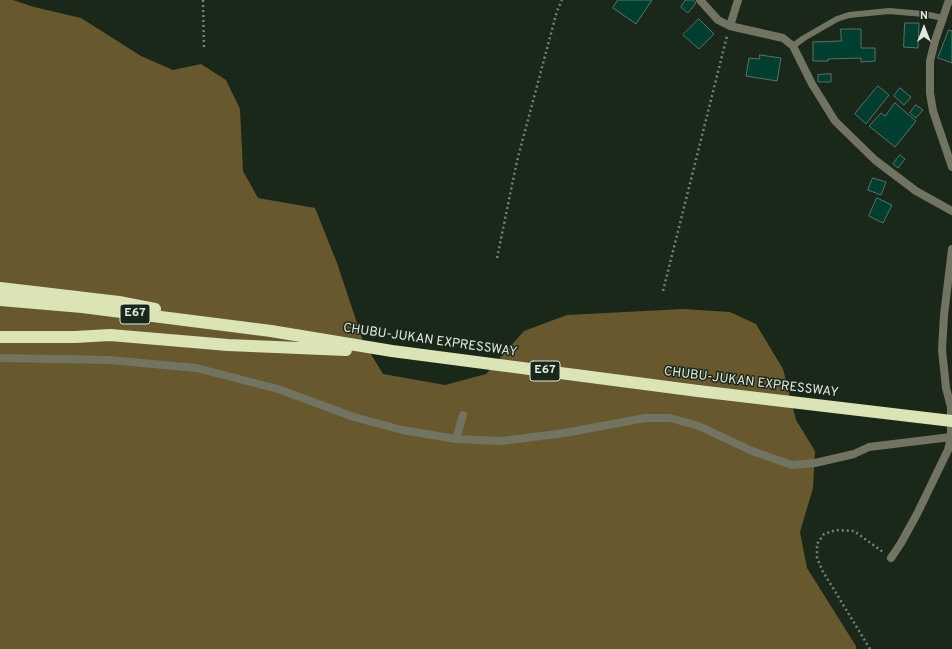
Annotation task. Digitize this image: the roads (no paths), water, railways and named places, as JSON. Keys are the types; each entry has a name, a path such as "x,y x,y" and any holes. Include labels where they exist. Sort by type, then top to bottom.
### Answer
{"highway":[{"path":"0,288 119,302 270,331"},
{"name":"CHUBU-JUKAN EXPRESSWAY","path":"0,300 82,307 270,331 392,351 698,391 952,421"},
{"path":"0,337 76,337 110,335 228,345 392,351"}],"street":[{"path":"700,0 718,20 730,26 783,38 793,46 812,84 835,121 875,160 916,191 952,211"},
{"path":"730,26 738,0"},
{"path":"949,0 935,40 930,61 930,93 933,111 952,167"},
{"path":"891,558 917,514 948,450 951,437 951,407 946,388 942,350 944,315 952,249"},
{"path":"0,358 110,360 196,368 278,389 354,417 402,430 456,439 502,441 565,433 645,418 670,418 699,426 752,451 792,465 815,463 854,454 869,447 951,437"},
{"path":"456,439 463,415"}],"lane":[{"path":"793,46 837,19 849,15 889,10 943,18"}]}
